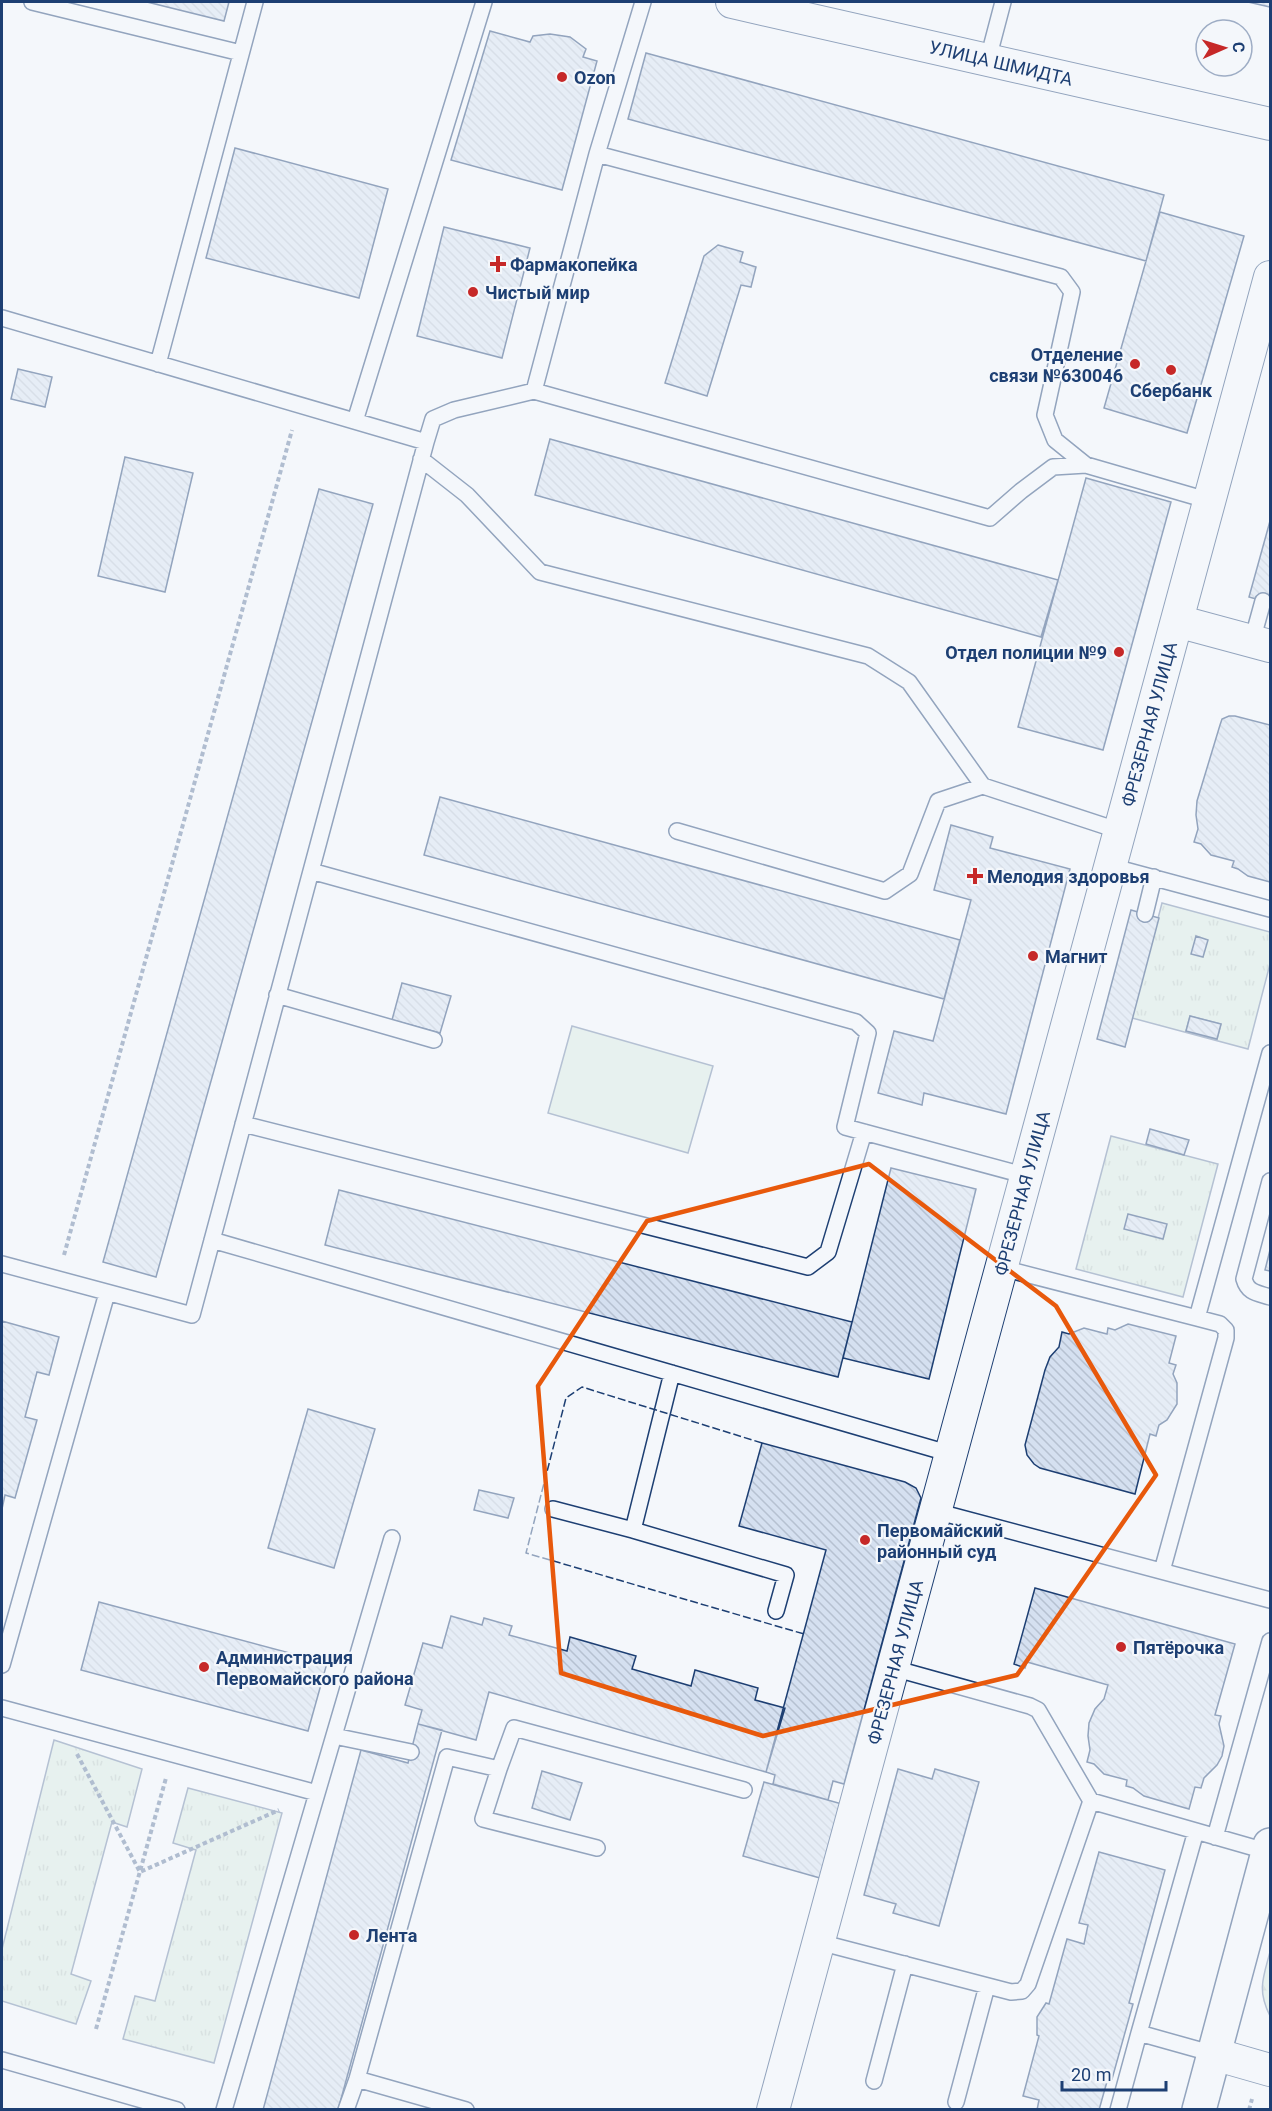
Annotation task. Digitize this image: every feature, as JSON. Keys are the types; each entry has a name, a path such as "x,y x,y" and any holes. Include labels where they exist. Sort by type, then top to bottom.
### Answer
{"street":[{"name":"УЛИЦА ШМИДТА","path":"732,2 1270,124"},
{"name":"ФРЕЗЕРНАЯ УЛИЦА","path":"773,2109 1270,277"},
{"path":"1177,621 1261,643"},
{"path":"1199,2109 1270,1849"},
{"path":"1214,2054 1270,2070"}],"lane":[{"path":"32,2 241,53"},
{"path":"158,364 255,2"},
{"path":"355,421 484,2"},
{"path":"534,391 597,154 643,2"},
{"path":"988,60 1003,2"},
{"path":"597,154 1061,277 1072,292 1045,415 1055,440 1086,465"},
{"path":"2,318 426,442"},
{"path":"2,1264 192,1315 433,419 454,410 534,391 990,518 1053,467 1086,465 1210,501"},
{"path":"421,459 467,495 540,572 868,656 909,682 983,786 1120,831"},
{"path":"1261,643 1263,601"},
{"path":"677,831 885,891 910,874 938,801 983,786"},
{"path":"1110,866 1270,909"},
{"path":"310,871 856,1022 868,1033 845,1127 1027,1176"},
{"path":"1145,914 1154,877"},
{"path":"277,995 434,1040"},
{"path":"1197,1318 1270,1053"},
{"path":"243,1124 808,1267 828,1252 864,1132"},
{"path":"1270,1181 1244,1279 1250,1291 1270,1297"},
{"path":"212,1240 951,1454"},
{"path":"1002,1268 1220,1324 1226,1330 1226,1338 1162,1571"},
{"path":"2,1665 107,1293"},
{"path":"633,1530 672,1373"},
{"path":"553,1509 786,1575 776,1611"},
{"path":"935,1511 1270,1600"},
{"path":"224,2109 392,1538"},
{"path":"1215,1837 1270,1641"},
{"path":"893,1668 1038,1710 1091,1801 1196,1832 1270,1849"},
{"path":"2,1708 317,1793"},
{"path":"597,1848 483,1819 514,1728 744,1790"},
{"path":"334,1736 411,1752"},
{"path":"346,2109 357,2079 440,1758 499,1769"},
{"path":"819,1942 1011,1992 1022,1991 1028,1984 1091,1801"},
{"path":"1118,2109 1196,1832"},
{"path":"874,2081 904,1964"},
{"path":"956,2102 987,1986"},
{"path":"1139,2033 1214,2054"},
{"path":"2,2060 177,2109"},
{"path":"357,2079 466,2109"}],"path":[{"path":"57,1279 299,405"},
{"path":"61,1724 140,1872"},
{"path":"96,2029 173,1754"},
{"path":"140,1872 317,1793"}],"highlighted area":[{"path":"869,1164 1056,1306 1156,1475 1017,1675 763,1736 561,1673 538,1386 647,1221"}],"green space":[{"path":"1162,903 1270,932 1270,964 1248,1049 1132,1018","holes":["1190,1016 1221,1024 1217,1039 1186,1031"]},
{"path":"572,1026 713,1066 688,1153 548,1113"},
{"path":"1111,1136 1218,1164 1183,1297 1076,1269"},
{"path":"54,1740 142,1769 127,1827 112,1822 71,1974 91,1981 76,2024 2,2001 2,1949"},
{"path":"188,1788 282,1813 214,2063 123,2039 135,1996 155,2001 196,1850 173,1843"},
{"path":"1270,1952 1270,2016 1262,1984"}],"building":[{"path":"147,2 229,2 224,21"},
{"path":"1248,2 1270,2 1270,7"},
{"path":"490,31 530,42 533,36 550,34 570,37 586,49 583,57 597,61 562,190 451,160"},
{"path":"646,53 1164,195 1146,261 628,119"},
{"path":"235,148 388,189 359,298 206,258"},
{"path":"1160,212 1244,236 1187,433 1104,408"},
{"name":"Чистый мир","path":"444,227 530,248 502,358 417,336"},
{"path":"718,245 743,252 740,262 756,267 751,287 741,285 707,396 665,383 704,256"},
{"path":"18,369 52,377 45,407 11,399"},
{"path":"550,439 1058,580 1041,637 535,495"},
{"path":"125,457 193,473 165,592 98,576"},
{"path":"1086,478 1171,502 1103,750 1018,727"},
{"path":"319,489 373,504 156,1277 103,1262"},
{"path":"1270,521 1270,603 1249,597"},
{"path":"1229,716 1270,725 1270,882 1248,876 1232,867 1234,861 1211,855 1201,844 1194,842 1198,829 1197,801 1222,719"},
{"path":"440,797 960,940 944,999 424,855"},
{"path":"951,825 993,837 990,848 1070,869 1006,1114 924,1093 922,1105 878,1093 894,1031 933,1041 971,900 934,890"},
{"path":"1131,910 1159,918 1125,1047 1097,1039"},
{"path":"1196,936 1208,940 1203,957 1191,954"},
{"path":"402,983 451,996 440,1033 392,1020"},
{"path":"1190,1016 1221,1024 1217,1039 1186,1031"},
{"path":"1150,1129 1189,1140 1184,1155 1146,1144"},
{"path":"891,1168 976,1189 929,1379 843,1358"},
{"path":"339,1190 852,1322 838,1377 325,1245"},
{"path":"1128,1214 1167,1224 1163,1239 1124,1229"},
{"path":"1270,1250 1270,1271 1265,1270"},
{"path":"2,1321 59,1337 49,1375 37,1372 25,1417 37,1420 15,1498 5,1495 2,1509"},
{"path":"1128,1324 1176,1336 1169,1363 1176,1365 1173,1374 1177,1383 1177,1404 1167,1420 1159,1425 1156,1436 1150,1434 1135,1494 1040,1468 1027,1455 1025,1445 1045,1370 1050,1357 1059,1347 1062,1332 1069,1334 1084,1328 1107,1334 1108,1328 1115,1330"},
{"path":"308,1409 375,1429 334,1568 268,1548"},
{"path":"762,1443 905,1482 916,1488 921,1498 844,1784 833,1781 828,1800 773,1784 775,1775 766,1772 826,1550 739,1526"},
{"path":"479,1490 514,1498 508,1518 474,1510"},
{"path":"1035,1588 1235,1644 1215,1715 1221,1716 1219,1724 1224,1746 1222,1756 1217,1765 1204,1778 1201,1788 1195,1787 1189,1809 1144,1796 1126,1786 1127,1780 1104,1774 1094,1764 1087,1762 1090,1750 1089,1723 1095,1709 1104,1699 1108,1685 1027,1662 1025,1668 1014,1664"},
{"name":"Администрация Первомайского района","path":"99,1602 327,1663 308,1731 81,1670"},
{"path":"451,1616 482,1625 484,1618 512,1626 509,1635 567,1651 570,1637 636,1656 632,1669 691,1686 695,1670 758,1688 755,1700 785,1708 766,1772 489,1692 476,1740 418,1724 422,1710 405,1705 423,1643 442,1648"},
{"path":"418,1724 442,1730 338,2110 263,2110 361,1750 408,1763"},
{"path":"898,1769 932,1779 935,1769 979,1782 939,1926 893,1913 896,1904 864,1895"},
{"path":"542,1771 582,1783 570,1820 532,1808"},
{"path":"764,1782 856,1808 834,1882 743,1856"},
{"path":"1099,1852 1165,1870 1129,2003 1133,2004 1112,2079 1108,2078 1099,2110 1037,2110 1039,2100 1023,2096 1039,2036 1037,2035 1037,2017 1046,2003 1049,2004 1067,1939 1084,1944 1088,1925 1079,1923"}],"fence":[{"path":"762,1443 582,1387 566,1398 526,1553 804,1634"}],"place":[{"name":"Ozon","path":"562,77"},
{"name":"Фармакопейка","path":"498,264"},
{"name":"Чистый мир","path":"473,292"},
{"name":"Отделение связи №630046","path":"1135,364"},
{"name":"Сбербанк","path":"1171,370"},
{"name":"Отдел полиции №9","path":"1119,652"},
{"name":"Мелодия здоровья","path":"975,876"},
{"name":"Магнит","path":"1033,956"},
{"name":"Первомайский районный суд","path":"865,1540"},
{"name":"Пятёрочка","path":"1121,1647"},
{"name":"Администрация Первомайского района","path":"204,1667"},
{"name":"Лента","path":"354,1935"}]}
